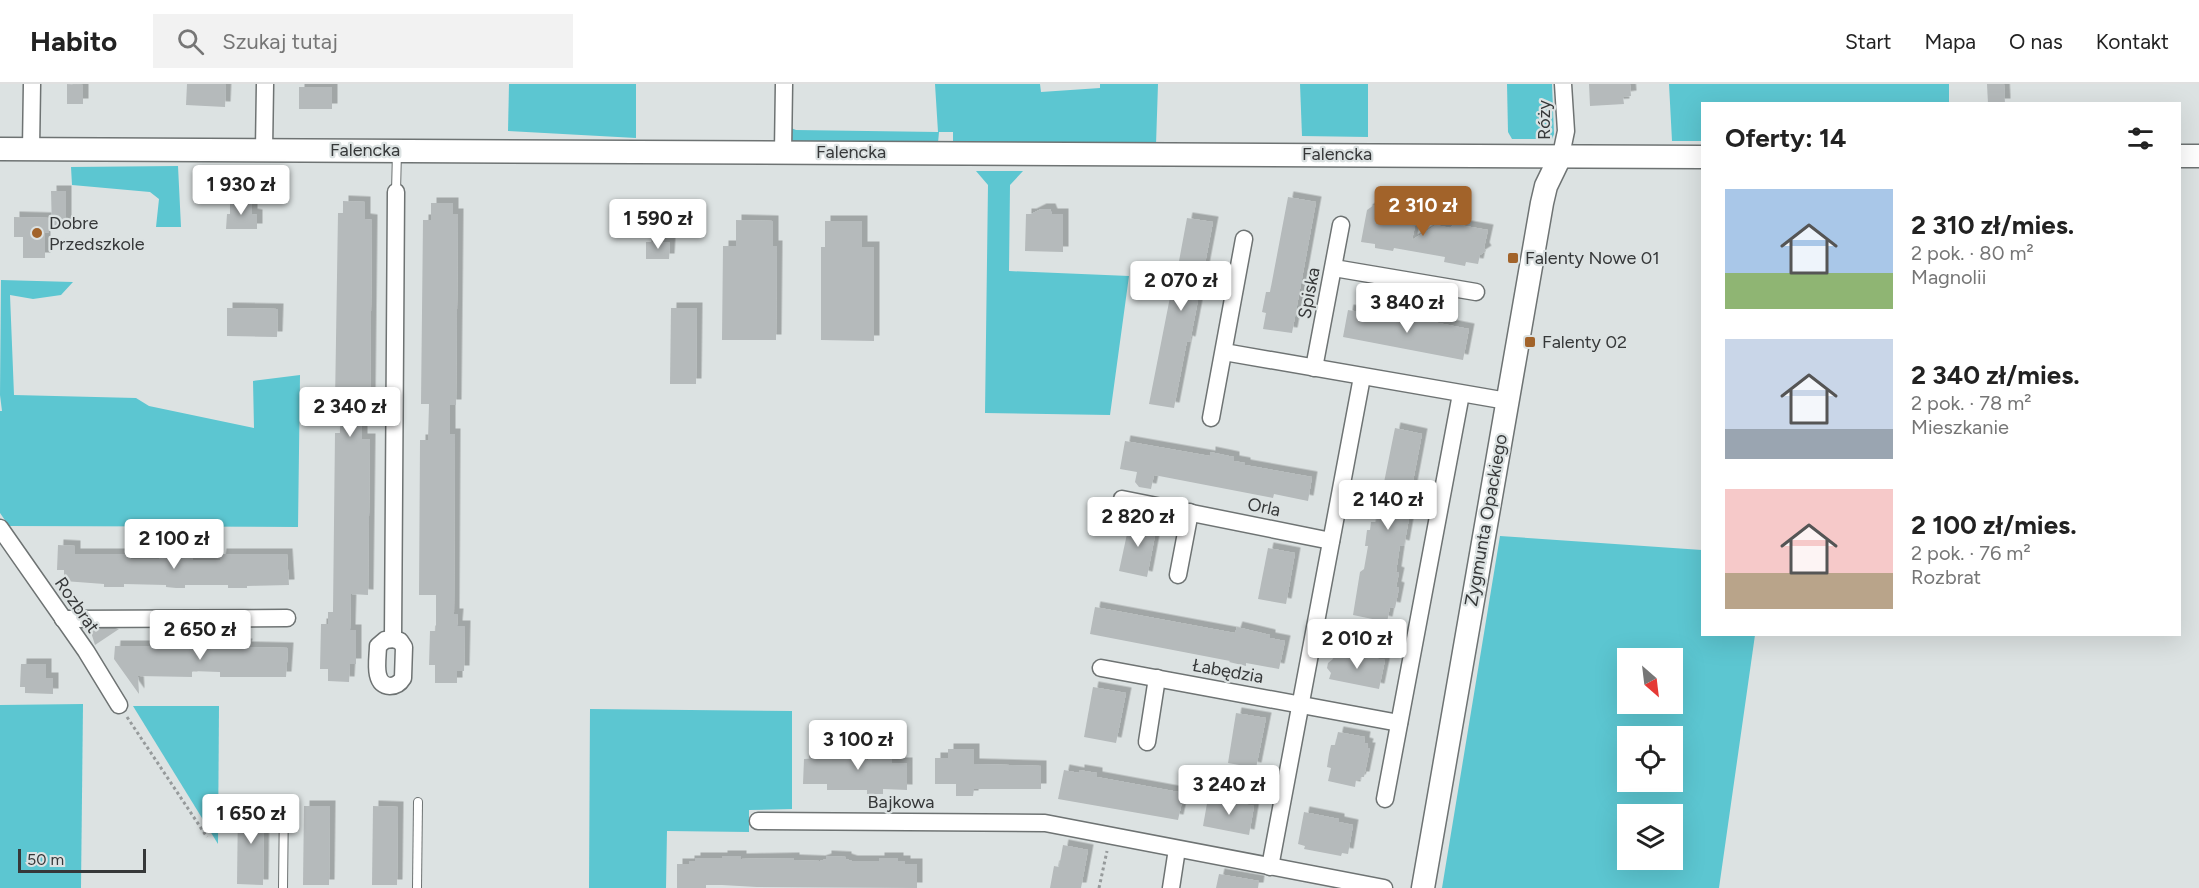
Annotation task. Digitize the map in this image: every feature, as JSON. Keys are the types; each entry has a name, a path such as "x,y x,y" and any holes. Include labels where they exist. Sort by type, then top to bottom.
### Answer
{"street":[{"path":"31,149 32,84"},
{"path":"264,150 265,84"},
{"path":"783,152 784,84"},
{"name":"Róży","path":"1561,155 1566,130 1563,84"},
{"name":"Falencka","path":"0,149 1701,157"},
{"name":"Zygmunta Opackiego","path":"1423,888 1546,186 1561,155"},
{"path":"2181,156 2199,156"},
{"path":"393,639 396,192"},
{"name":"Spiska","path":"1314,368 1341,225"},
{"path":"1211,418 1244,239"},
{"path":"1334,268 1476,292"},
{"path":"1224,352 1507,401"},
{"path":"1270,867 1362,377"},
{"path":"1385,799 1461,394"},
{"name":"Orla","path":"1122,499 1331,541"},
{"path":"1178,575 1190,512"},
{"name":"Rozbrat","path":"0,528 119,705"},
{"path":"63,619 287,618"},
{"name":"Łabędzia","path":"1101,668 1399,723"},
{"path":"1147,742 1157,678"},
{"name":"Bajkowa","path":"758,821 1045,823 1384,888"},
{"path":"1171,888 1177,849"}],"lane":[{"path":"396,192 397,150"},
{"path":"283,888 284,801"},
{"path":"417,888 418,802"}],"path":[{"path":"119,705 207,837"},
{"path":"1100,888 1110,834"}],"shaded area":[{"path":"509,84 636,84 636,138 508,131"},
{"path":"935,84 1040,84 1041,92 1100,88 1100,84 1158,84 1156,145 953,143 953,132 939,132 938,143 791,141 791,128 796,130 938,132"},
{"path":"1300,84 1368,84 1368,137 1302,136"},
{"path":"1507,84 1552,84 1554,134 1552,139 1512,139 1508,132"},
{"path":"1669,84 1949,84 1949,102 1701,102 1701,141 1672,141"},
{"path":"178,166 181,227 156,227 159,199 150,192 72,185 71,167"},
{"path":"976,171 1023,171 1010,185 1009,271 1129,276 1110,415 985,413 988,185"},
{"path":"1,280 73,282 61,295 33,299 10,295 14,395 136,398 149,406 254,428 253,381 300,375 298,527 9,526 0,513"},
{"path":"1500,536 1701,550 1701,636 1755,636 1719,888 1442,888"},
{"path":"83,704 81,888 0,888 0,705"},
{"path":"133,706 219,706 218,844"},
{"path":"590,709 792,711 792,809 749,810 749,832 667,831 666,888 589,888"}],"building":[{"path":"67,84 83,85 83,104 67,104"},
{"path":"187,84 226,84 225,107 186,105"},
{"path":"1589,84 1630,84 1631,96 1623,97 1624,104 1590,106"},
{"path":"1987,84 2004,84 2005,102 1988,102"},
{"path":"299,87 332,87 332,109 299,109"},
{"path":"51,191 66,191 66,229 52,229"},
{"path":"1288,197 1316,202 1292,333 1263,329 1266,313 1262,312 1266,292 1270,292"},
{"path":"230,201 252,202 252,214 257,215 257,229 226,229 227,214 230,214"},
{"path":"343,201 365,202 365,219 372,220 370,404 362,404 362,439 370,439 368,595 351,594 350,630 356,630 356,664 350,664 349,682 328,681 328,669 320,669 321,624 328,624 328,612 333,612 335,433 340,433 341,403 335,403 338,213 343,213"},
{"path":"431,203 453,203 453,214 458,214 456,405 450,405 450,434 455,434 454,614 458,614 457,626 465,626 464,671 457,671 457,683 435,683 435,665 429,665 430,631 436,631 436,595 419,595 420,440 428,440 429,404 421,404 423,220 431,220"},
{"path":"1374,205 1380,206 1383,210 1401,213 1408,207 1413,216 1417,217 1412,240 1436,225 1450,228 1454,224 1488,230 1484,248 1486,251 1480,255 1478,264 1466,262 1465,266 1444,262 1445,257 1394,248 1393,251 1375,248 1375,244 1361,242 1367,210"},
{"path":"1041,209 1050,209 1052,214 1063,214 1063,252 1025,251 1026,214"},
{"path":"14,217 49,218 49,232 45,233 45,258 23,258 23,237 14,237"},
{"path":"1187,218 1213,222 1190,342 1187,341 1174,408 1149,404"},
{"path":"736,220 773,221 773,246 777,246 776,340 722,340 723,246 736,246"},
{"path":"825,221 862,221 862,247 874,247 874,341 821,340 821,247 825,247"},
{"path":"646,242 670,242 669,259 646,259"},
{"path":"1360,307 1384,312 1383,316 1418,322 1418,319 1469,329 1463,360 1343,337 1348,310 1360,312"},
{"path":"227,308 278,309 277,337 227,336"},
{"path":"671,308 697,308 696,384 670,384"},
{"path":"1395,428 1422,434 1407,513 1410,513 1404,546 1400,545 1396,572 1399,573 1396,587 1399,588 1395,608 1390,607 1387,622 1353,615 1360,572 1364,569 1368,546 1365,546 1367,530 1370,530 1371,522 1376,522"},
{"path":"1125,441 1210,456 1210,452 1234,457 1234,461 1245,463 1245,465 1312,477 1308,501 1274,494 1273,498 1154,475 1151,489 1139,487 1135,482 1137,472 1120,469"},
{"path":"1130,520 1157,525 1147,577 1119,571"},
{"path":"58,545 75,546 75,554 131,554 131,559 159,559 159,554 193,554 193,560 220,560 221,554 287,554 289,585 228,588 228,585 185,585 185,588 176,588 166,587 166,585 124,584 124,587 104,587 104,584 64,581 64,570 57,570"},
{"path":"1268,548 1295,553 1286,604 1258,599"},
{"path":"1095,607 1235,633 1237,627 1270,635 1270,638 1285,641 1279,669 1246,663 1246,666 1090,634"},
{"path":"90,629 119,629 95,645"},
{"path":"166,643 228,647 228,644 247,644 246,647 288,648 286,677 220,677 220,672 192,671 192,677 138,676 139,694 114,659 115,646 166,646"},
{"path":"1335,652 1385,660 1379,689 1329,679 1331,673 1327,668 1328,663 1333,659"},
{"path":"21,664 46,664 46,678 53,678 53,694 25,693 25,687 20,687"},
{"path":"1093,687 1126,693 1116,743 1084,737"},
{"path":"1236,713 1266,718 1256,768 1228,763"},
{"path":"1338,732 1365,737 1364,743 1368,744 1367,748 1370,748 1364,777 1356,780 1355,787 1328,781 1331,768 1327,767 1329,754 1331,745 1335,745"},
{"path":"868,742 892,743 892,763 907,763 907,790 883,789 883,794 867,794 867,790 827,790 827,784 803,784 804,759 820,758 820,750 842,750 842,759 868,760"},
{"path":"948,749 974,749 974,764 1041,766 1041,789 974,789 973,796 956,796 956,784 935,784 935,758 948,758"},
{"path":"1064,770 1097,773 1097,777 1184,793 1178,820 1058,799"},
{"path":"1208,798 1254,806 1249,835 1203,826"},
{"path":"238,805 264,805 263,885 237,884"},
{"path":"304,806 330,806 329,885 303,885"},
{"path":"373,806 398,807 397,885 372,885"},
{"path":"1304,812 1339,819 1339,822 1353,825 1348,854 1342,853 1341,856 1304,849 1305,846 1298,844"},
{"path":"1063,845 1088,850 1081,888 1050,888 1054,866 1059,867"},
{"path":"722,856 741,856 741,859 794,858 794,860 820,861 826,859 826,856 846,857 852,861 898,858 898,861 905,861 905,864 917,864 917,888 706,885 706,888 677,888 677,864 689,864 689,861 695,861 695,858 722,858"},
{"path":"1219,874 1259,881 1258,888 1216,888"}],"place":[{"name":"Dobre Przedszkole","path":"37,233"},
{"name":"Falenty Nowe 01","path":"1513,258"},
{"name":"Falenty 02","path":"1530,342"}]}
